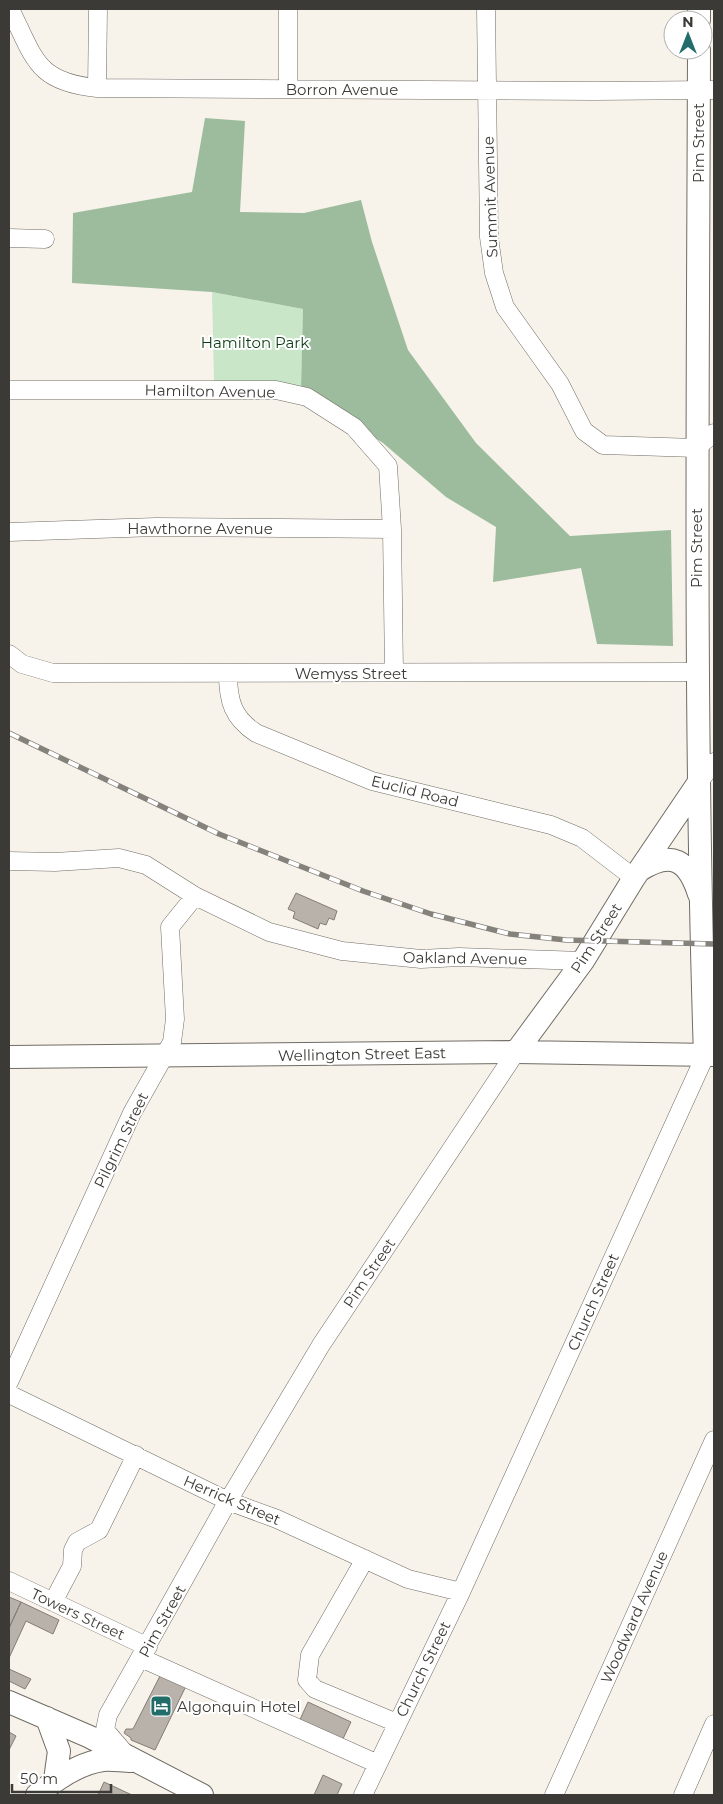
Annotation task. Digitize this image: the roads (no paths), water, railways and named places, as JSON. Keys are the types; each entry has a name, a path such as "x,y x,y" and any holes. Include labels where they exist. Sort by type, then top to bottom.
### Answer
{"main road":[{"name":"Pim Street","path":"516,1052 583,960 637,874 699,782 696,448 706,90 701,60"},
{"name":"Church Street","path":"699,782 708,900 710,1056"},
{"path":"637,874 655,860 669,858 682,864 693,876 708,900"},
{"name":"Wellington Street East","path":"9,1057 516,1052 710,1056"},
{"path":"9,1702 90,1737 202,1795"},
{"path":"47,1718 59,1751 55,1780"},
{"path":"37,1795 55,1780 80,1767 103,1760 134,1761"}],"street":[{"name":"Borron Avenue","path":"10,9 33,54 48,75 71,86 97,88 706,90"},
{"path":"97,88 98,9"},
{"path":"288,9 288,89"},
{"name":"Summit Avenue","path":"486,9 489,237 494,273 505,307 560,384 584,431 603,445 696,448"},
{"path":"9,238 44,239"},
{"name":"Hamilton Avenue","path":"9,390 276,390 307,397 354,427 388,466 392,529 394,672"},
{"path":"696,448 714,433"},
{"name":"Hawthorne Avenue","path":"9,532 156,527 392,529"},
{"name":"Wemyss Street","path":"9,654 22,664 53,673 697,672"},
{"name":"Euclid Road","path":"228,674 228,688 232,706 240,723 256,733 372,781 551,825 582,838 637,874"},
{"path":"699,782 714,762"},
{"name":"Oakland Avenue","path":"9,861 55,862 119,858 146,865 195,896 269,932 342,951 421,959 459,957 583,960"},
{"name":"Pilgrim Street","path":"9,1382 132,1113 172,1042 175,1018 170,927 195,896"},
{"name":"Pim Street","path":"108,1715 228,1501 321,1345 516,1052"},
{"name":"Church Street","path":"363,1795 461,1592 710,1056"},
{"name":"Herrick Street","path":"9,1394 228,1501 277,1519 408,1579 461,1592"},
{"name":"Woodward Avenue","path":"554,1795 714,1440"},
{"path":"53,1602 72,1566 73,1550 77,1542 99,1530 136,1455"},
{"path":"365,1559 310,1655 307,1680 315,1689 397,1723"},
{"name":"Towers Street","path":"9,1581 53,1602 144,1653 378,1764"},
{"path":"47,1718 74,1725 88,1725 108,1715"},
{"path":"108,1715 105,1730 108,1736 134,1761"},
{"path":"683,1795 714,1724"}],"railway":[{"path":"9,733 219,834 363,891 431,914 510,934 566,940 714,944"}],"place":[{"name":"Algonquin Hotel","path":"161,1706"}],"park label":[{"name":"Hamilton Park","path":"255,342"}]}
